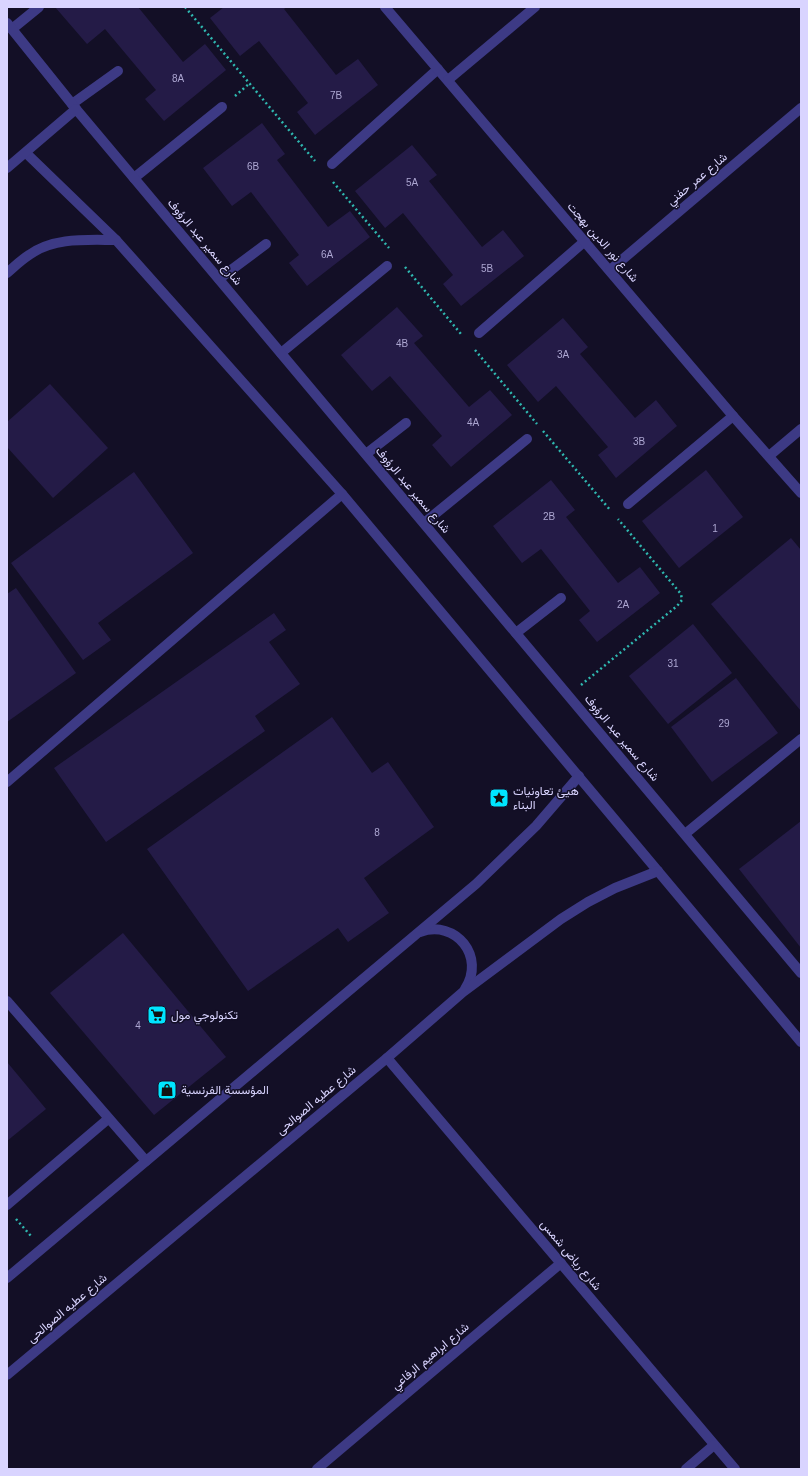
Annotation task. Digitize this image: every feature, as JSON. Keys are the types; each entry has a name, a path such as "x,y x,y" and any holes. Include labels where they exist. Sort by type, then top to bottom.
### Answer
{"street":[{"path":"10,26 39,7"},
{"name":"شارع نور الدين بهجت","path":"385,7 801,494"},
{"path":"448,80 535,7"},
{"name":"شارع سمير عبد الرؤوف","path":"10,26 74,106 281,354 801,973"},
{"path":"332,164 438,69"},
{"path":"7,168 26,153 74,106 118,72"},
{"path":"134,178 222,107"},
{"name":"شارع عمر حفني","path":"610,270 801,108"},
{"path":"26,153 116,240 342,494 801,1042"},
{"path":"7,273 28,255 43,247 78,240 116,240"},
{"path":"479,333 585,241"},
{"path":"219,279 266,244"},
{"path":"281,354 387,266"},
{"path":"628,504 733,416"},
{"path":"366,454 406,423"},
{"path":"769,456 801,429"},
{"path":"424,523 527,439"},
{"path":"7,782 342,494"},
{"path":"516,633 561,598"},
{"path":"685,834 801,739"},
{"path":"7,1278 476,884 536,826 579,776"},
{"name":"شارع عطيه الصوالحى","path":"7,1375 387,1058 463,992 561,919 588,902 615,888 658,871"},
{"path":"416,933 427,929 439,929 450,932 464,944 471,959 472,971 469,982 463,992"},
{"path":"7,1001 146,1161"},
{"name":"شارع رياض شمس","path":"387,1058 735,1469"},
{"path":"10,1209 108,1119"},
{"name":"شارع ابراهيم الرفاعي","path":"317,1469 560,1263"},
{"path":"686,1469 714,1445"}],"path":[{"path":"185,7 319,166"},
{"path":"329,177 392,252"},
{"path":"402,264 464,337"},
{"path":"474,349 678,589 682,597 681,602 677,606 568,695"},
{"path":"10,1209 42,1249"}],"building":[{"path":"55,7 138,7 183,62 205,44 226,70 164,121 145,99 156,90 105,29 87,44"},
{"path":"224,7 287,7 284,9 336,75 358,59 378,85 315,135 297,112 308,103 259,41 240,56 210,18"},
{"path":"262,123 285,154 277,160 328,227 350,211 370,237 307,286 289,263 299,255 251,192 232,206 203,168"},
{"path":"412,145 437,175 429,181 482,247 503,230 524,256 461,306 443,284 453,275 403,213 385,228 355,191"},
{"path":"397,307 423,336 414,343 469,407 490,390 512,415 451,467 432,445 442,436 390,376 372,391 341,355"},
{"path":"563,318 588,347 580,354 635,418 656,400 677,426 616,478 598,455 608,447 556,386 538,402 507,365"},
{"path":"50,384 108,448 53,498 7,447 7,422"},
{"path":"706,470 743,517 679,568 642,521"},
{"path":"134,472 193,553 98,623 111,640 83,660 11,563"},
{"path":"551,480 575,510 566,517 618,583 640,567 660,593 597,642 579,620 590,611 541,549 522,563 493,526"},
{"path":"791,538 801,550 801,711 711,604"},
{"path":"16,588 76,673 7,722 7,594"},
{"path":"274,613 286,630 269,642 300,684 255,716 265,731 106,842 54,768"},
{"path":"693,624 732,673 668,724 629,676"},
{"path":"736,678 778,733 712,782 671,727"},
{"path":"332,717 372,773 388,762 434,827 364,878 389,913 348,942 338,928 248,991 147,849"},
{"path":"801,821 801,948 739,869"},
{"name":"تكنولوجي مول","path":"123,933 226,1057 154,1115 50,993"},
{"path":"7,1062 46,1109 7,1141"}],"place":[{"name":"هيئ تعاونيات البناء","path":"499,798"},
{"name":"تكنولوجي مول","path":"157,1015"},
{"name":"المؤسسة الفرنسية","path":"167,1090"}]}
